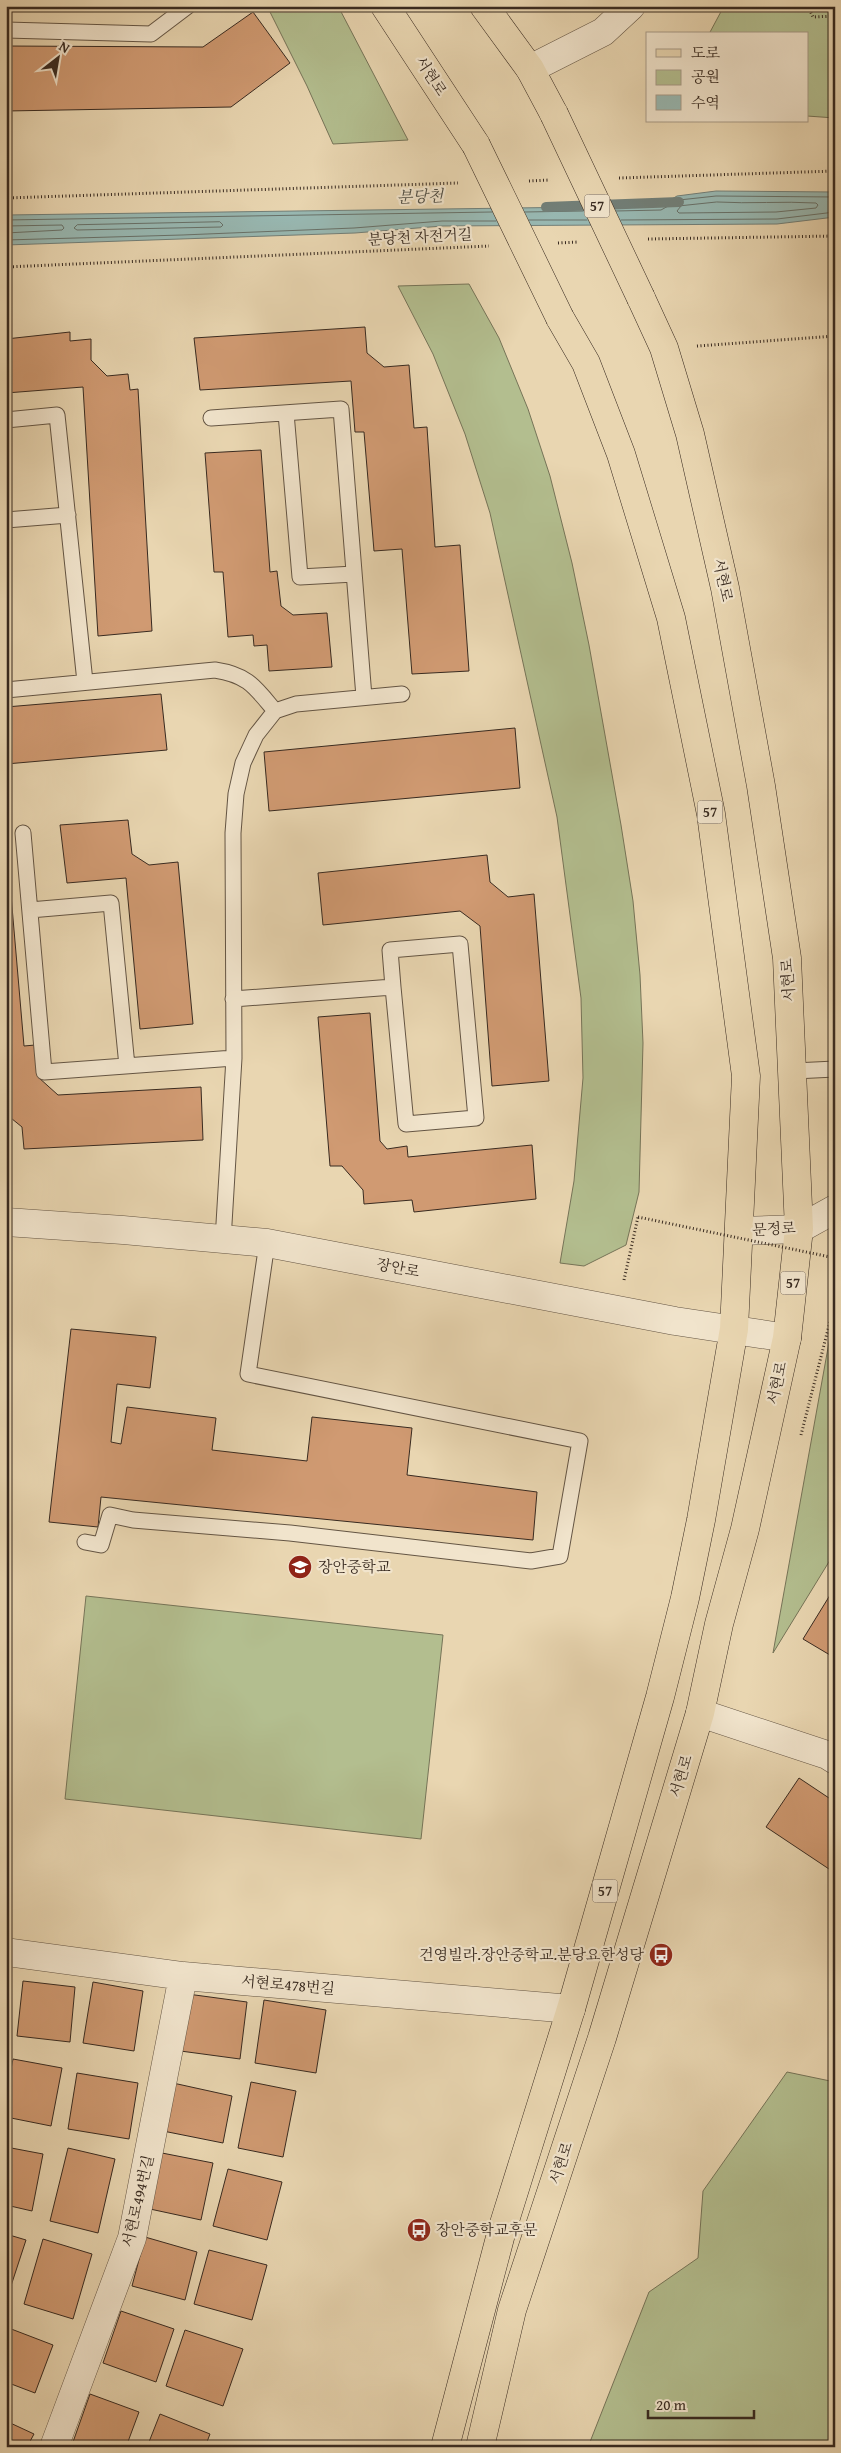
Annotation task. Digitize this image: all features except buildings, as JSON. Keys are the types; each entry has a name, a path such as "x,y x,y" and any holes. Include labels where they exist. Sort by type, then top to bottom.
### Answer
{"main road":[{"name":"서현로","path":"385,6 476,145 560,318 586,363 624,464 671,618 709,804 746,1076 739,1230"},
{"name":"57","path":"484,6 530,69"},
{"name":"서현로","path":"480,2447 512,2310 602,2038 700,1713 719,1624 745,1529 786,1338 800,1229 794,1071 787,958 762,786 725,588 690,434 664,348 554,114 530,69"},
{"name":"57","path":"445,2447 502,2230 629,1811 685,1598 734,1328 739,1230"}],"street":[{"path":"530,69 602,32 631,6"},
{"name":"문정로","path":"739,1230 800,1229 835,1209"},
{"name":"장안로","path":"6,1222 267,1243 617,1310 786,1338"},
{"path":"700,1713 832,1752"},
{"name":"서현로478번길","path":"6,1952 184,1976 570,2010"},
{"name":"서현로494번길","path":"54,2447 132,2238 184,1976"}],"lane":[{"path":"6,30 151,34 188,6"},
{"path":"211,418 341,409 364,697"},
{"path":"286,413 300,577 354,574"},
{"path":"6,420 58,415 85,682"},
{"path":"6,520 68,515"},
{"path":"6,690 222,671 235,673 248,681 275,712"},
{"path":"223,1240 234,1058 232,869 236,794 243,763 256,734 275,712 296,704 402,694"},
{"path":"23,833 44,1072 234,1058"},
{"path":"30,910 111,903 127,1066"},
{"path":"460,944 476,1118 406,1124 393,987 390,950 460,944"},
{"path":"234,999 393,987"},
{"path":"794,1071 835,1069"},
{"path":"85,1542 101,1545 110,1515 133,1520 290,1533 531,1561 560,1556 580,1441 248,1374 267,1243"}],"path":[{"path":"808,6 813,17 835,16"},
{"path":"615,178 835,171"},
{"path":"525,181 555,180"},
{"path":"6,198 465,183"},
{"path":"645,239 835,236"},
{"path":"556,243 586,241"},
{"name":"분당천 자전거길","path":"6,267 496,245"},
{"path":"664,348 835,336"},
{"path":"617,1310 638,1217 835,1258"}],"green space":[{"path":"267,6 338,6 408,140 333,144 307,86"},
{"path":"724,6 835,6 835,118 808,116 808,32 710,32"},
{"path":"469,284 499,338 528,409 550,476 572,563 589,645 633,901 640,975 643,1043 639,1192 626,1245 584,1266 560,1263 574,1181 583,1078 581,998 557,817 490,513 465,434 433,354 398,286"},
{"path":"835,1309 835,1552 773,1653"},
{"path":"86,1596 443,1635 421,1839 65,1799"},
{"path":"787,2072 835,2082 835,2447 588,2447 649,2292 698,2258 703,2191"}],"water":[{"path":"716,191 835,192 835,217 777,224 442,226 355,233 6,245 6,215 660,206 677,196"}],"waterway":[{"name":"분당천","path":"546,207 679,202"}],"place":[{"name":"장안중학교","path":"300,1567"},
{"name":"건영빌라.장안중학교.분당요한성당","path":"661,1955"},
{"name":"장안중학교후문","path":"419,2230"}]}
